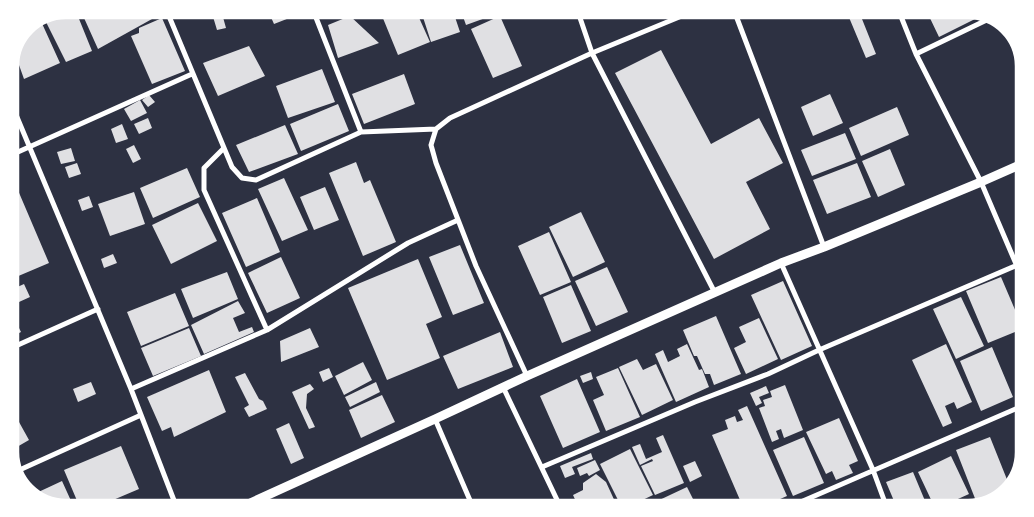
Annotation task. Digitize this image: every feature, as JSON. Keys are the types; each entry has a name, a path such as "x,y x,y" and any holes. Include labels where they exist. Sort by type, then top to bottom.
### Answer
{"street":[{"path":"170,18 232,167 242,178 256,180 360,132 436,129"},
{"path":"316,18 360,132"},
{"path":"580,18 592,53 715,292"},
{"path":"527,376 476,266 436,163 431,145 436,129 450,118 592,53 678,18"},
{"path":"737,18 824,247"},
{"path":"902,18 916,54 1016,256"},
{"path":"916,54 986,21"},
{"path":"18,152 192,74"},
{"path":"18,119 131,389 174,500"},
{"path":"224,148 204,168 204,190 267,330"},
{"path":"257,500 503,386 715,292 1016,167"},
{"path":"131,389 267,330 408,243 458,220"},
{"path":"781,264 873,470 884,500"},
{"path":"542,467 695,402 768,374 819,350 1016,266"},
{"path":"18,345 98,309"},
{"path":"503,386 557,500"},
{"path":"805,500 1016,409"},
{"path":"21,469 141,415"},
{"path":"435,419 470,500"}],"building":[{"path":"56,18 79,18 92,51 66,62 46,22"},
{"path":"84,18 154,18 98,49"},
{"path":"162,18 185,71 152,84 131,36 139,33 139,28"},
{"path":"213,18 223,18 226,28 217,30"},
{"path":"271,18 289,18 274,24"},
{"path":"345,18 352,18 379,43 338,58 328,25"},
{"path":"383,18 419,18 430,42 398,55"},
{"path":"423,18 455,18 460,32 431,42"},
{"path":"464,18 485,18 466,25"},
{"path":"496,18 501,18 522,66 493,78 471,29"},
{"path":"849,18 862,18 876,54 866,58"},
{"path":"930,18 977,18 939,37"},
{"path":"42,24 60,63 24,79 18,62 19,53 27,36"},
{"path":"249,46 265,76 218,96 203,63"},
{"path":"661,50 711,144 759,118 783,163 746,182 770,229 714,259 615,73"},
{"path":"322,69 335,102 288,118 276,86"},
{"path":"404,74 415,104 364,124 352,94"},
{"path":"830,94 843,123 813,136 801,107"},
{"path":"149,95 155,102 148,107 142,100"},
{"path":"140,100 147,113 131,121 124,109"},
{"path":"338,104 349,131 301,151 290,124"},
{"path":"897,107 909,135 861,156 849,128"},
{"path":"148,118 152,128 139,134 134,124"},
{"path":"122,124 128,139 116,143 111,129"},
{"path":"285,125 298,154 249,172 236,145"},
{"path":"845,133 856,159 812,176 801,150"},
{"path":"134,145 141,159 133,163 126,149"},
{"path":"71,148 75,161 61,164 57,152"},
{"path":"890,149 905,185 878,197 862,161"},
{"path":"356,162 364,183 370,180 396,242 363,256 329,173"},
{"path":"77,163 81,174 69,178 65,167"},
{"path":"857,163 871,197 827,214 813,180"},
{"path":"187,168 200,197 153,218 140,188"},
{"path":"284,178 308,230 282,241 258,189"},
{"path":"325,187 339,220 314,230 300,197"},
{"path":"18,190 49,263 18,276"},
{"path":"134,192 145,224 110,236 98,204"},
{"path":"89,196 93,207 82,211 78,200"},
{"path":"257,198 280,252 246,267 222,213"},
{"path":"198,203 217,241 171,264 152,225"},
{"path":"581,212 605,262 573,277 549,227"},
{"path":"549,232 571,282 540,295 518,246"},
{"path":"460,245 484,303 453,315 429,257"},
{"path":"113,254 117,263 104,268 101,259"},
{"path":"281,257 300,298 267,313 248,273"},
{"path":"418,259 442,317 426,324 440,358 387,380 348,288"},
{"path":"607,267 628,312 596,326 575,281"},
{"path":"227,272 238,299 193,318 181,289"},
{"path":"1001,277 1016,312 1016,331 988,343 966,291"},
{"path":"783,281 812,346 781,360 751,295"},
{"path":"24,284 30,297 19,302 18,287"},
{"path":"571,285 591,331 562,343 543,297"},
{"path":"175,293 189,326 141,346 127,312"},
{"path":"961,297 984,346 956,359 933,309"},
{"path":"238,301 245,313 233,318 239,332 252,327 254,332 204,354 191,325"},
{"path":"716,316 741,374 714,385 710,374 705,374 697,356 694,356 683,330"},
{"path":"759,318 778,359 746,374 734,348 746,342 739,327"},
{"path":"189,328 201,356 153,376 141,348"},
{"path":"310,328 319,347 281,362 280,341"},
{"path":"500,332 513,367 458,389 443,356"},
{"path":"687,344 699,370 702,369 709,387 676,402 655,354 663,350 668,362 680,356 677,349"},
{"path":"946,344 972,402 957,409 954,402 945,406 952,423 943,427 912,360"},
{"path":"992,347 1013,397 981,411 960,361"},
{"path":"637,359 643,370 656,364 673,400 642,415 619,367"},
{"path":"363,362 372,380 344,395 335,376"},
{"path":"329,368 333,377 323,382 319,372"},
{"path":"618,368 640,417 606,431 593,400 604,395 596,377"},
{"path":"209,370 226,412 174,437 171,427 162,431 147,397"},
{"path":"591,372 593,379 583,383 580,376"},
{"path":"245,373 259,399 263,401 267,409 249,417 244,408 249,405 235,377"},
{"path":"577,379 600,432 563,448 540,396"},
{"path":"91,382 96,394 78,402 73,389"},
{"path":"376,382 380,392 350,407 345,397"},
{"path":"310,384 314,389 307,394 306,408 315,427 309,429 292,392"},
{"path":"785,385 803,430 784,438 781,429 776,431 779,439 772,442 759,408 765,406 763,400 772,397 770,391"},
{"path":"766,386 769,393 759,397 762,403 756,406 750,393"},
{"path":"382,395 395,422 361,438 349,410"},
{"path":"747,406 787,496 778,500 740,500 712,435 728,429 725,420 735,416 737,422 743,420 738,410"},
{"path":"839,418 858,461 849,465 853,473 836,480 832,471 826,474 806,432"},
{"path":"18,422 29,440 18,446"},
{"path":"289,423 304,458 291,464 276,429"},
{"path":"663,435 684,483 655,495 641,466 653,461 652,459 640,465 632,447 640,444 646,459 662,452 656,438"},
{"path":"804,437 824,483 793,496 773,450"},
{"path":"990,437 1007,480 1005,483 990,495 975,499 956,450"},
{"path":"121,446 139,489 113,500 77,500 64,470"},
{"path":"630,449 653,495 643,500 618,500 600,464"},
{"path":"591,453 593,459 572,467 575,474 565,478 560,466"},
{"path":"951,456 969,494 956,500 931,500 918,472"},
{"path":"595,460 600,470 589,476 587,473 580,476 577,468"},
{"path":"695,461 702,476 690,482 683,466"},
{"path":"913,472 925,500 894,500 886,482"},
{"path":"596,474 606,482 614,500 575,500 573,495 583,490 583,483"},
{"path":"62,481 71,500 56,499 40,491"},
{"path":"687,487 694,500 659,500"}]}
